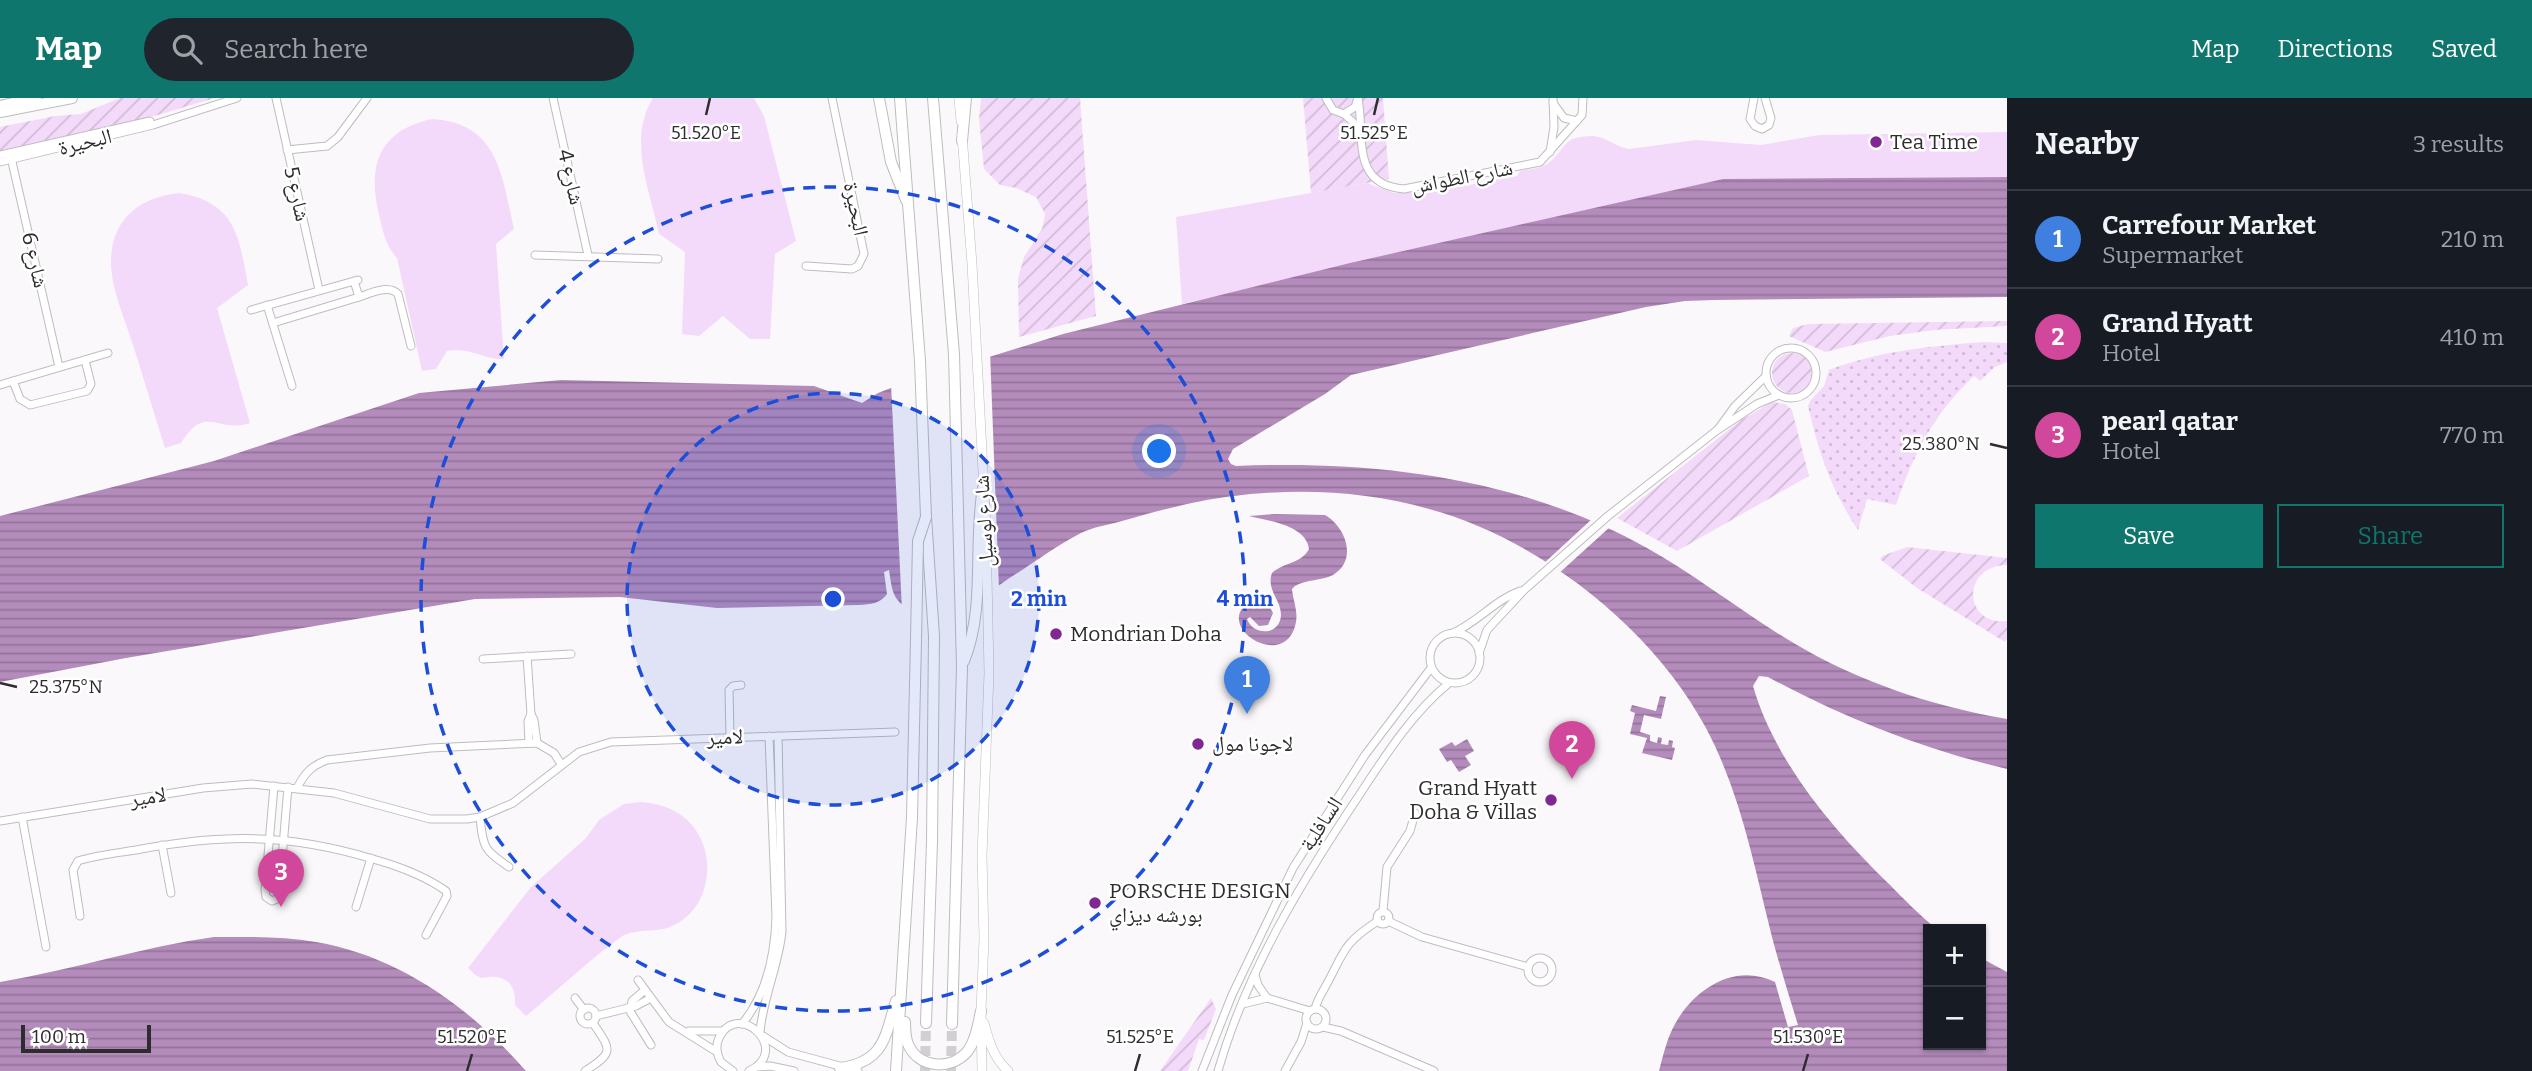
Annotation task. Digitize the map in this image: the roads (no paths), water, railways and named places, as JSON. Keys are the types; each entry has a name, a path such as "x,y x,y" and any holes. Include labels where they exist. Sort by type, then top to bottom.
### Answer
{"main road":[{"path":"0,109 36,98"},
{"path":"0,109 72,98"},
{"path":"879,98 891,162 910,208"},
{"path":"900,98 920,361 934,636 932,842 926,1023"},
{"name":"شارع لوسيل","path":"933,98 954,354 962,667 952,1024"},
{"path":"962,141 966,98"},
{"path":"962,667 975,621 978,513 983,488"},
{"path":"896,1071 912,817 918,541 926,517"},
{"path":"903,978 908,1044 912,1051 928,1063 948,1064 966,1052 977,1032 981,1011"},
{"path":"840,1068 863,1063 880,1049 888,1032 903,978"}],"street":[{"name":"البحيرة","path":"0,162 11,156 153,125 237,98"},
{"name":"شارع 5","path":"276,98 319,290"},
{"path":"287,150 327,146 338,137 367,98"},
{"name":"شارع 4","path":"553,98 588,255"},
{"name":"البحيرة","path":"806,266 852,270 858,266 864,254 832,98"},
{"name":"شارع لوسيل","path":"959,98 977,350 988,619 989,673 982,833 982,1071"},
{"name":"شارع الطواش","path":"1326,98 1333,110 1344,114 1356,127 1360,138"},
{"name":"شارع الطواش","path":"1344,114 1355,107 1358,98"},
{"name":"شارع الطواش","path":"1358,98 1363,158 1368,169 1383,185 1393,188 1414,187 1540,162 1577,121 1584,109 1583,98"},
{"path":"1754,98 1750,119 1755,127 1762,129 1769,125 1771,118 1765,98"},
{"path":"1553,100 1564,118 1577,121"},
{"path":"1550,153 1554,137 1553,100"},
{"name":"البحيرة","path":"0,155 11,156"},
{"name":"شارع 6","path":"11,156 59,367"},
{"path":"535,255 588,255 658,260"},
{"path":"251,310 356,281 359,296"},
{"path":"272,323 389,289 398,294 411,346"},
{"path":"267,306 292,386"},
{"path":"1716,431 1735,406 1766,376 1770,360 1784,349 1797,349 1812,359 1816,377 1808,392 1794,398 1779,395 1770,387 1766,376"},
{"path":"0,385 108,353"},
{"path":"13,381 20,399 30,405 88,391 91,384 85,360"},
{"path":"1479,653 1487,630 1524,590 1608,516 1716,431 1757,404 1779,395"},
{"path":"1452,634 1466,636 1477,646 1479,653 1479,666 1472,676 1461,683 1449,683 1438,677 1431,668 1431,649 1440,638 1464,628 1511,595 1524,590"},
{"path":"483,659 571,654"},
{"path":"527,656 531,714 534,720 533,743"},
{"name":"السافلية","path":"1202,1071 1232,995 1270,912 1309,842 1365,755 1431,668"},
{"name":"السافلية","path":"1218,1071 1255,974 1322,851 1382,761 1429,699 1449,683"},
{"path":"730,737 729,690 733,686 741,685"},
{"name":"لامير","path":"0,821 203,788 252,784 293,787 355,797 430,820 453,821 480,817 513,803 579,752 611,742 895,732"},
{"path":"753,1069 765,1055 761,1034 762,1016 772,969 776,929 774,736"},
{"path":"274,786 265,890 266,897 272,901 277,899 279,894 293,787 309,768 327,760 430,748 533,743 554,753 561,764"},
{"path":"1383,911 1387,867 1410,831 1415,813"},
{"path":"22,817 46,947"},
{"path":"480,817 482,843 487,851 509,867"},
{"path":"80,916 73,870 78,861 162,845 219,838 269,838 310,843 371,858 416,875 446,891 447,900 426,935"},
{"path":"1309,842 1322,851"},
{"path":"162,845 171,892"},
{"path":"356,907 371,858"},
{"path":"1378,920 1378,913 1383,911"},
{"path":"1383,911 1389,915 1388,921"},
{"path":"1378,920 1384,924 1388,921"},
{"path":"1285,1071 1312,1014 1325,999 1324,989 1346,945 1378,920"},
{"path":"1388,921 1422,937 1528,967"},
{"path":"742,1024 758,1000 772,969"},
{"path":"1255,974 1267,999"},
{"path":"638,979 668,1022 717,1052"},
{"path":"629,1007 633,999 645,990"},
{"path":"575,998 584,1010"},
{"path":"584,1010 582,1021 587,1024 651,998"},
{"path":"1243,1004 1267,999 1326,1018 1340,1031"},
{"path":"629,1007 651,1045"},
{"path":"584,1010 591,1010 608,1052 603,1060 585,1071"},
{"path":"981,1011 990,1046 999,1063 1008,1071"},
{"path":"1312,1014 1314,1029"},
{"path":"1323,1027 1326,1018"},
{"path":"678,1027 700,1033 723,1031 742,1024 752,1026 788,1052 858,1071"},
{"path":"1301,1042 1314,1029 1323,1027 1340,1031 1434,1071"},
{"path":"723,1031 717,1044 717,1052 725,1068 733,1071"},
{"path":"784,1068 788,1052"},
{"path":"753,1069 784,1068 794,1071"}],"tunnel":[{"path":"925,1071 926,1023"},
{"path":"951,1071 952,1024"}],"place":[{"name":"Tea Time","path":"1876,142"},
{"name":"Mondrian Doha","path":"1056,634"},
{"name":"Carrefour Market","path":"1247,714"},
{"name":"لاجونا مول","path":"1198,744"},
{"name":"Grand Hyatt","path":"1572,779"},
{"name":"Grand Hyatt Doha & Villas","path":"1551,800"},
{"name":"PORSCHE DESIGN بورشه ديزاي","path":"1095,903"},
{"name":"pearl qatar","path":"281,907"}]}
